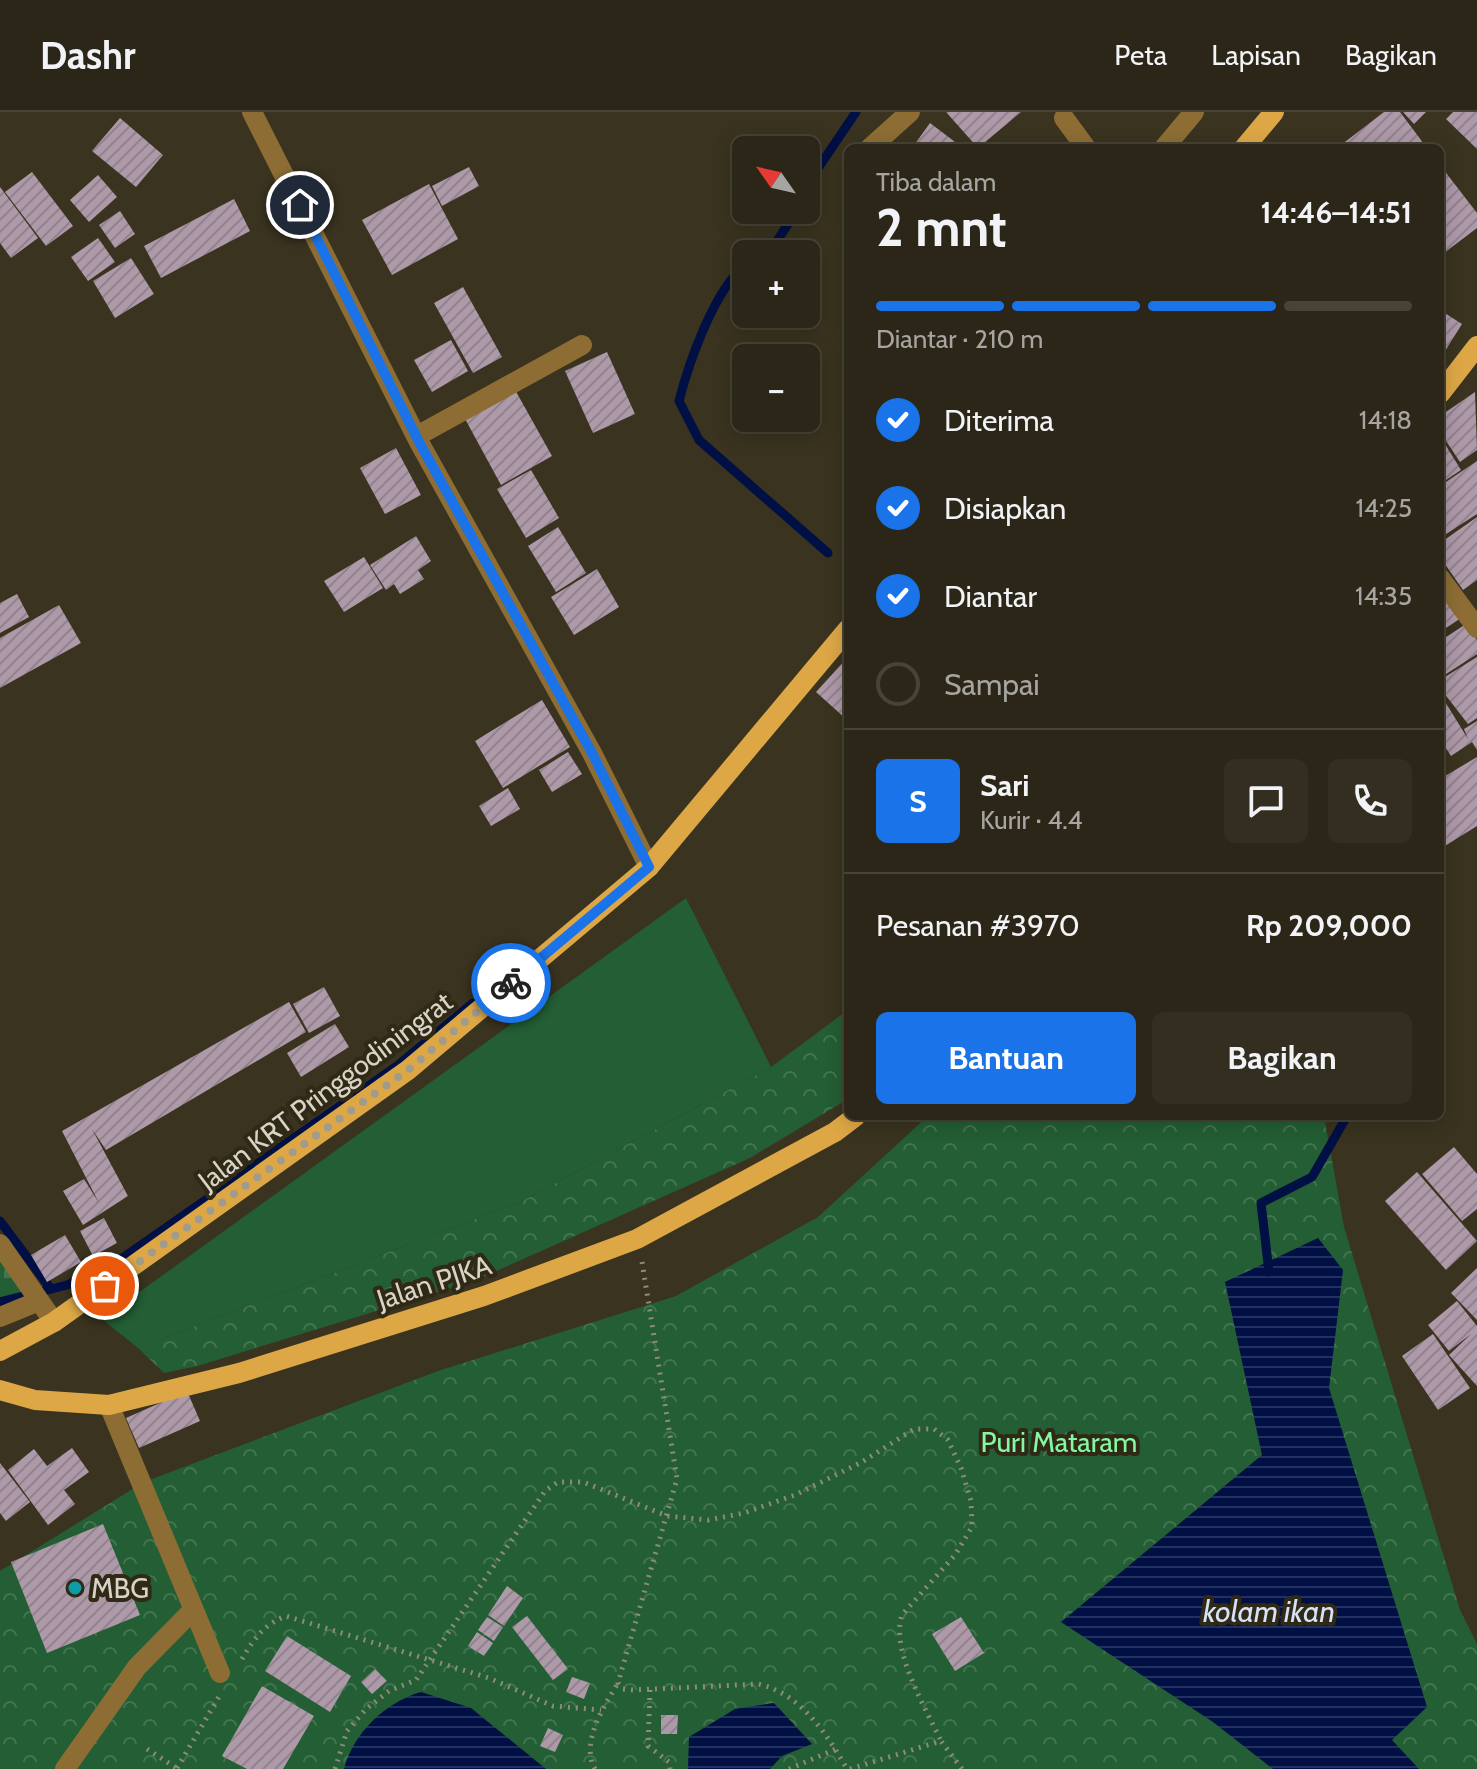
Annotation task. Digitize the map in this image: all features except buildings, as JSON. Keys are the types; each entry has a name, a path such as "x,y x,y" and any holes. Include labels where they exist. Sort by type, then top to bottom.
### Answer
{"main road":[{"path":"1247,144 1274,112"},
{"path":"1444,389 1477,346"},
{"name":"Jalan KRT Pringgodiningrat","path":"0,1351 54,1322 408,1070 649,867 844,634"},
{"name":"Jalan PJKA","path":"0,1390 35,1400 109,1405 239,1373 484,1296 637,1239 835,1132 851,1120"}],"street":[{"path":"252,112 417,436 592,753 649,867"},
{"path":"874,144 910,112"},
{"path":"1167,144 1194,112"},
{"path":"1064,118 1083,144"},
{"path":"417,436 582,345"},
{"path":"1444,583 1477,628"},
{"path":"0,1244 54,1322"},
{"path":"0,1317 39,1301"},
{"path":"109,1405 193,1610 227,1677"},
{"path":"65,1769 137,1667 193,1610"}],"path":[{"path":"595,1769 590,1747 601,1710 618,1683 677,1479 637,1239"},
{"path":"335,1769 347,1731 366,1709 389,1691 416,1680 486,1573 545,1491 558,1482 583,1482 667,1516 708,1520 744,1513 795,1495 862,1462 914,1429 934,1429 948,1440 971,1501 972,1527 955,1555 902,1615 899,1624 900,1646 941,1741 962,1769"},
{"path":"147,1749 178,1769 227,1677 258,1634 272,1621 286,1616 489,1678 553,1706 601,1710"},
{"path":"618,1683 623,1689 650,1690 758,1684 775,1688 821,1728 848,1769 941,1741"},
{"path":"650,1690 648,1746 669,1762 670,1769"},
{"path":"789,1769 836,1749"}],"green space":[{"path":"686,898 771,1067 522,1201 138,1348 102,1319"},
{"path":"844,1013 844,1101 750,1158 474,1281 197,1366 164,1373 138,1348 522,1201 771,1067"},
{"name":"Puri Mataram","path":"924,1120 1325,1120 1344,1227 1460,1610 1477,1644 1477,1769 0,1769 0,1571 144,1482 438,1371 676,1296 818,1217"},
{"path":"0,1248 36,1296 0,1311"}],"water":[{"name":"kolam ikan","path":"1318,1238 1343,1270 1329,1388 1427,1707 1392,1740 1419,1769 1273,1769 1213,1722 1061,1622 1262,1455 1225,1282"},
{"path":"421,1692 471,1708 546,1769 344,1769 355,1743 373,1721 395,1703"},
{"path":"774,1703 812,1744 782,1756 770,1769 688,1769 689,1737 735,1709"}],"waterway":[{"path":"820,165 856,112"},
{"path":"778,240 788,224"},
{"path":"732,279 713,308 696,347 679,401 699,440 828,553"},
{"path":"0,1302 67,1285 117,1262 397,1066 473,1003"},
{"path":"1269,1272 1261,1203 1312,1177 1345,1120"},
{"path":"0,1221 51,1289"}],"way so far":[{"path":"105,1286 408,1070 511,983"}],"place":[{"name":"MBG","path":"75,1588"}],"route":[{"path":"300,205 419,442 592,753 649,867 511,983"}]}
